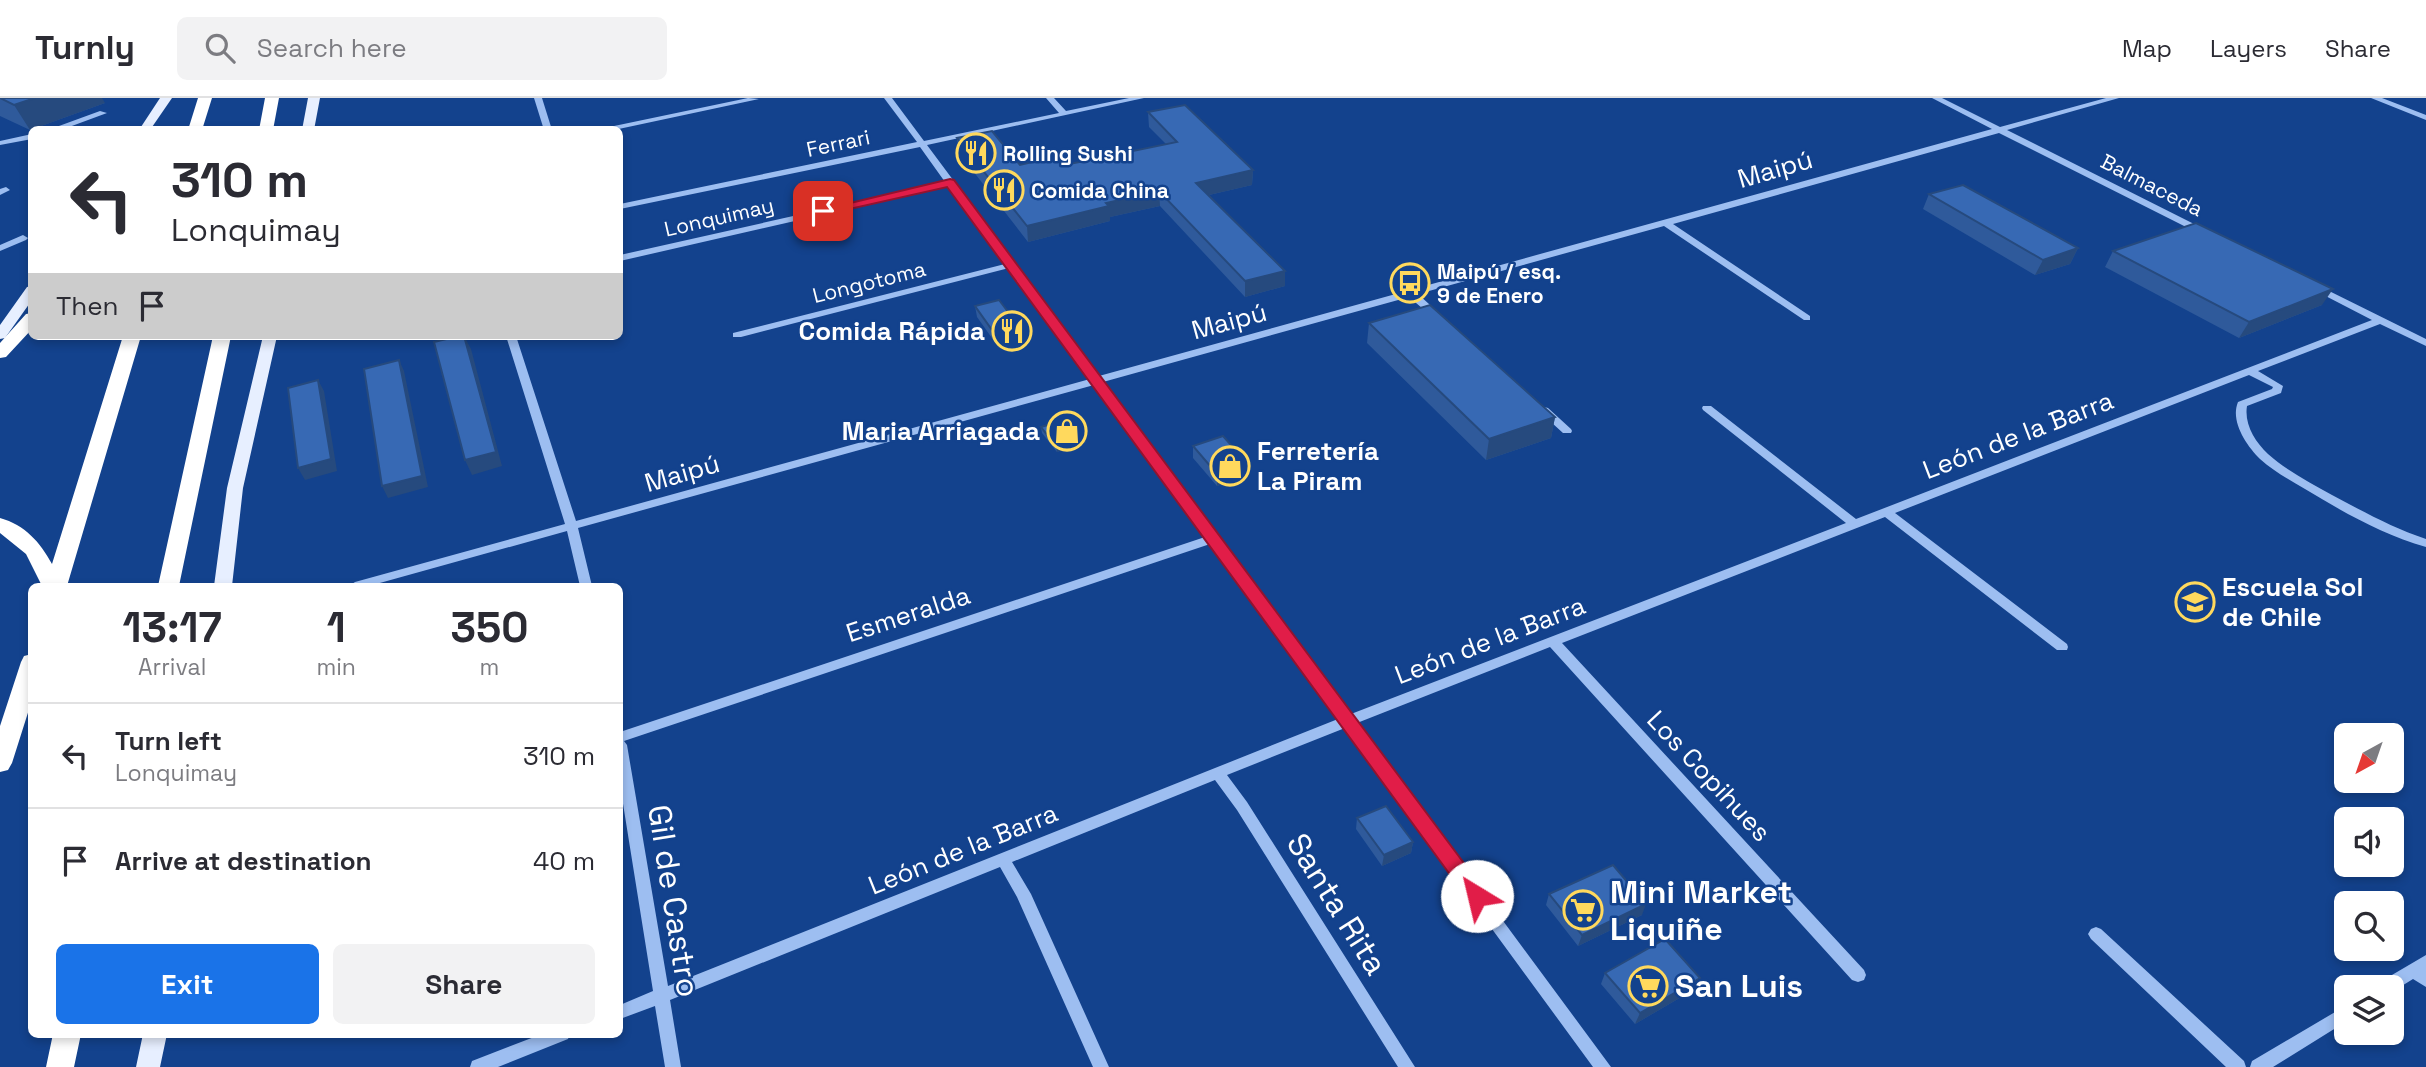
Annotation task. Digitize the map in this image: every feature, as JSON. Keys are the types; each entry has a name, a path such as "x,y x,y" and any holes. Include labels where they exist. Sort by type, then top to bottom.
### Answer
{"highway":[{"path":"196,126 205,98"},
{"path":"267,126 272,98"},
{"path":"0,354 28,322"},
{"path":"55,583 131,340"},
{"path":"169,583 221,340"},
{"path":"0,526 10,529 33,548 53,583"},
{"path":"0,763 28,675"},
{"path":"60,1067 66,1038"}],"main road":[{"path":"147,126 166,98"},
{"path":"309,126 314,98"},
{"path":"0,335 28,296"},
{"path":"223,583 235,488 269,340"},
{"path":"148,1067 154,1038"}],"street":[{"path":"538,98 547,126"},
{"path":"888,98 1603,1067"},
{"path":"1049,98 1064,114"},
{"name":"Ferrari","path":"623,206 1140,98"},
{"name":"Balmaceda","path":"1936,98 2218,239"},
{"name":"Maipú","path":"366,583 2115,98"},
{"path":"2375,98 2426,118"},
{"path":"615,126 691,108 755,99"},
{"path":"64,126 103,113"},
{"path":"0,143 28,137"},
{"name":"Lonquimay","path":"623,257 950,183"},
{"path":"1666,223 1807,317"},
{"path":"0,248 23,238"},
{"name":"Longotoma","path":"737,335 1011,265"},
{"path":"2304,282 2426,343"},
{"path":"1412,294 1446,323"},
{"name":"León de la Barra","path":"623,1011 1348,721 2381,320"},
{"path":"512,340 572,527 585,583"},
{"path":"2250,371 2278,386 2277,391 2242,404 2239,412 2241,422 2264,456 2286,472 2389,529 2426,543"},
{"path":"1536,404 1567,430"},
{"path":"1707,408 1855,524"},
{"path":"1886,512 2062,647"},
{"name":"Esmeralda","path":"623,736 1213,538"},
{"name":"Los Copihues","path":"1553,642 1858,975"},
{"name":"Santa Rita","path":"1218,773 1242,806 1407,1067"},
{"name":"Gil de Castro","path":"624,801 673,1067"},
{"path":"1003,859 1023,894 1101,1067"},
{"path":"2096,934 2238,1067"},
{"path":"2404,978 2422,970"},
{"path":"2258,1067 2334,1020"},
{"path":"478,1067 552,1038"}],"building":[{"path":"0,98 35,98 14,105"},
{"path":"1185,105 1253,170 1196,183 1285,271 1245,281 1159,191 1027,226 957,138 992,131 1020,165 1062,155 1070,164 1177,142 1148,112"},
{"path":"1963,185 2078,248 2043,260 1929,194"},
{"path":"2196,223 2333,289 2249,322 2113,251"},
{"path":"999,300 1022,330 997,337 975,306"},
{"path":"1430,305 1555,417 1489,439 1369,323"},
{"path":"465,340 496,452 465,460 434,342"},
{"path":"399,360 422,476 382,486 364,369"},
{"path":"318,380 331,459 298,468 288,388"},
{"path":"1070,418 1085,436 1056,446 1041,427"},
{"path":"1223,436 1248,464 1217,474 1193,446"},
{"path":"1386,806 1413,842 1384,855 1357,818"},
{"path":"1613,865 1646,904 1582,935 1549,894"},
{"name":"San Luis","path":"1665,939 1700,978 1640,1013 1605,973"}],"place":[{"name":"Rolling Sushi","path":"976,153"},
{"name":"Comida China","path":"1004,190"},
{"name":"Maipú / esq. 9 de Enero","path":"1410,283"},
{"name":"Comida Rápida","path":"1012,331"},
{"name":"Maria Arriagada","path":"1067,431"},
{"name":"Ferretería La Piram","path":"1230,466"},
{"name":"Escuela Sol de Chile","path":"2195,602"},
{"name":"Mini Market Liquiñe","path":"1583,910"},
{"name":"San Luis","path":"1648,986"}],"route":[{"path":"823,211 950,183 1477,896"}]}
